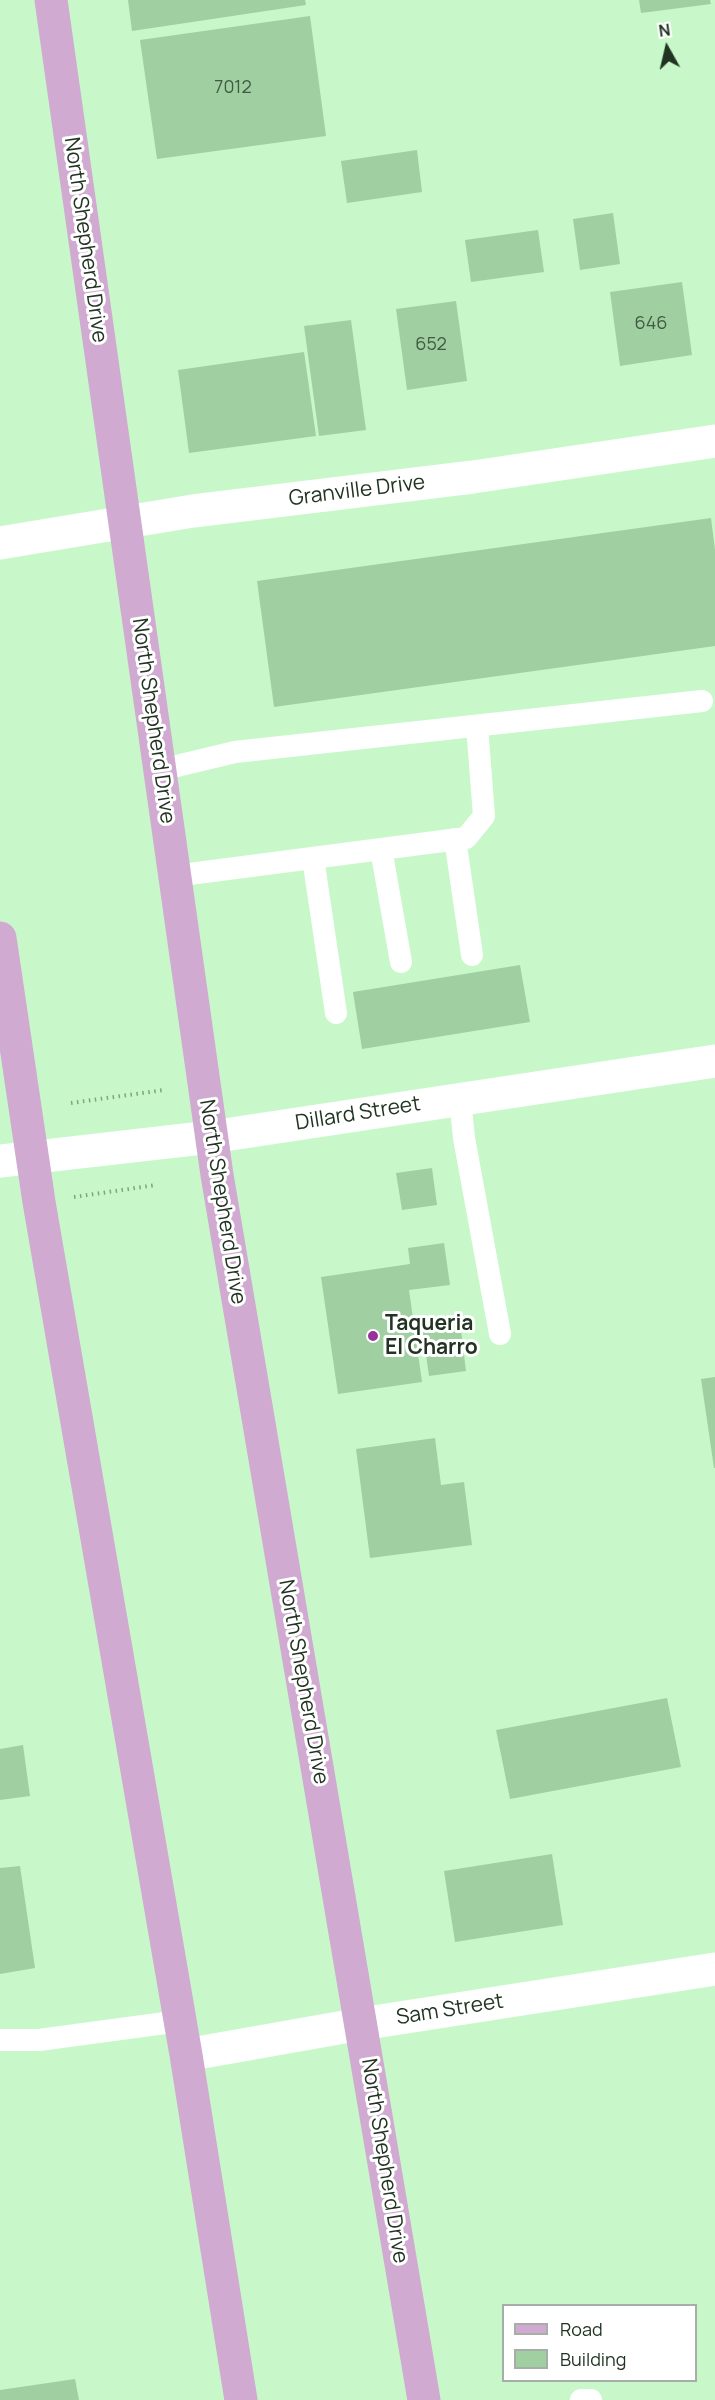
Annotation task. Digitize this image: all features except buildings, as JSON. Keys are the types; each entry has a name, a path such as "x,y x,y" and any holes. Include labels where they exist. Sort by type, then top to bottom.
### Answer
{"main road":[{"name":"North Shepherd Drive","path":"51,0 211,1137 424,2400"},
{"path":"0,938 9,1045 32,1157 186,2055 241,2400"}],"street":[{"name":"Granville Drive","path":"0,543 192,511 473,477 715,441"},
{"name":"Dillard Street","path":"0,1161 211,1137 715,1061"},
{"name":"Sam Street","path":"186,2055 361,2024 715,1969"}],"lane":[{"path":"160,770 235,752 702,701"},
{"path":"174,876 466,838 484,816 477,726"},
{"path":"455,839 472,955"},
{"path":"381,849 401,962"},
{"path":"313,858 336,1013"},
{"path":"460,1099 464,1138 500,1334"},
{"path":"0,2040 39,2040 180,2020"},
{"path":"581,2400 591,2400"}],"path":[{"path":"71,1103 164,1090"},
{"path":"69,1197 156,1185"}],"place":[{"name":"Taqueria El Charro","path":"373,1336"}]}
